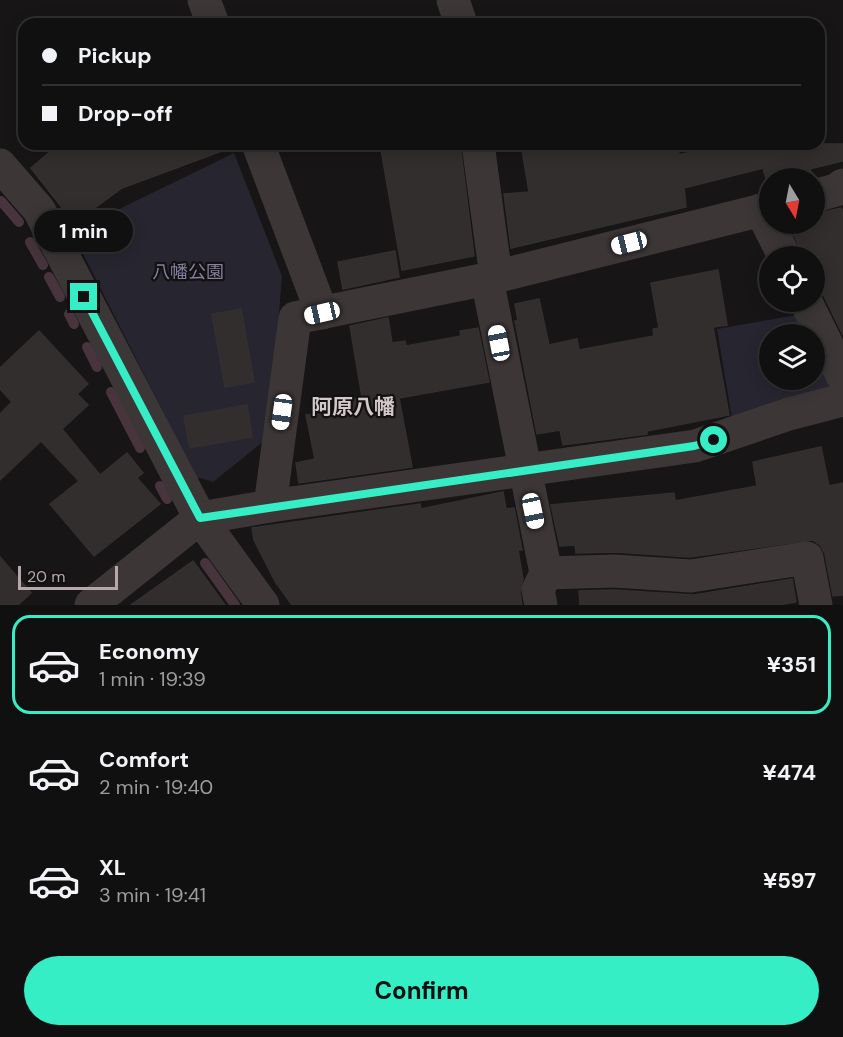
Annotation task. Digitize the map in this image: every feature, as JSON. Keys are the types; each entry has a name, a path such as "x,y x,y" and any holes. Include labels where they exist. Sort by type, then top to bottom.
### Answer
{"street":[{"path":"204,0 211,18"},
{"path":"453,0 459,18"},
{"path":"260,150 322,313"},
{"path":"479,150 492,278 524,470 546,573 538,590 541,605"},
{"path":"0,165 39,210 200,518 263,605"},
{"path":"825,193 843,185"},
{"path":"270,506 295,318 492,278 759,211"},
{"path":"811,312 843,377"},
{"path":"91,605 200,518 694,446 789,414 843,400"},
{"path":"546,573 614,571 691,576 807,558 816,605"}],"green space":[{"name":"八幡公園","path":"234,153 282,276 269,437 213,482 196,477 72,232"},
{"path":"807,313 812,324 759,324 759,390 825,390 825,352 843,390 733,425 717,329"}],"building":[{"path":"825,144 843,144 843,161 813,168 759,168 684,188 686,207 511,248 504,194 529,192 522,150 679,150 679,155 698,150 825,150"},
{"path":"52,150 225,150 122,188 74,223 31,168"},
{"path":"381,150 461,150 474,256 402,270"},
{"path":"841,208 843,211 843,335 825,298 825,246 799,246 793,234 825,234 825,212"},
{"path":"395,251 399,277 343,289 338,262"},
{"path":"718,270 727,325 713,327 729,415 647,431 647,434 563,445 560,430 537,434 515,321 518,321 515,304 539,299 549,345 577,339 579,350 654,336 653,329 659,328 651,283"},
{"path":"241,309 254,382 225,387 212,314"},
{"path":"388,318 392,343 405,341 406,346 461,336 460,331 478,328 489,382 399,398 412,467 299,483 296,463 315,459 306,415 353,407 352,399 362,397 350,326"},
{"path":"39,331 88,384 77,394 88,405 62,429 100,475 127,453 143,473 137,478 160,504 94,556 50,504 79,481 41,441 0,480 0,414 12,402 0,389 0,368"},
{"path":"247,405 252,437 190,448 184,416"},
{"path":"821,447 829,486 843,483 843,595 833,596 825,554 821,546 813,540 690,557 615,552 576,553 575,545 560,546 551,505 674,493 675,501 757,486 753,462"},
{"path":"503,492 506,509 514,508 522,550 518,550 523,579 520,593 522,605 292,605 275,581 254,540 252,528 420,504 421,509"},
{"path":"0,557 31,593 18,605 0,605"},
{"path":"193,561 225,605 131,605"},
{"path":"792,579 796,602 779,605 580,605 579,591 614,590 694,595"}],"waterway":[{"path":"1,201 19,222"},
{"path":"30,242 43,265"},
{"path":"49,277 60,297"},
{"path":"69,314 74,324"},
{"path":"87,347 97,367"},
{"path":"111,392 140,448"},
{"path":"160,486 167,499"},
{"path":"205,563 235,605"}],"district":[{"name":"阿原八幡","path":"353,407"}],"route":[{"path":"84,297 200,518 694,446 714,440"}]}
